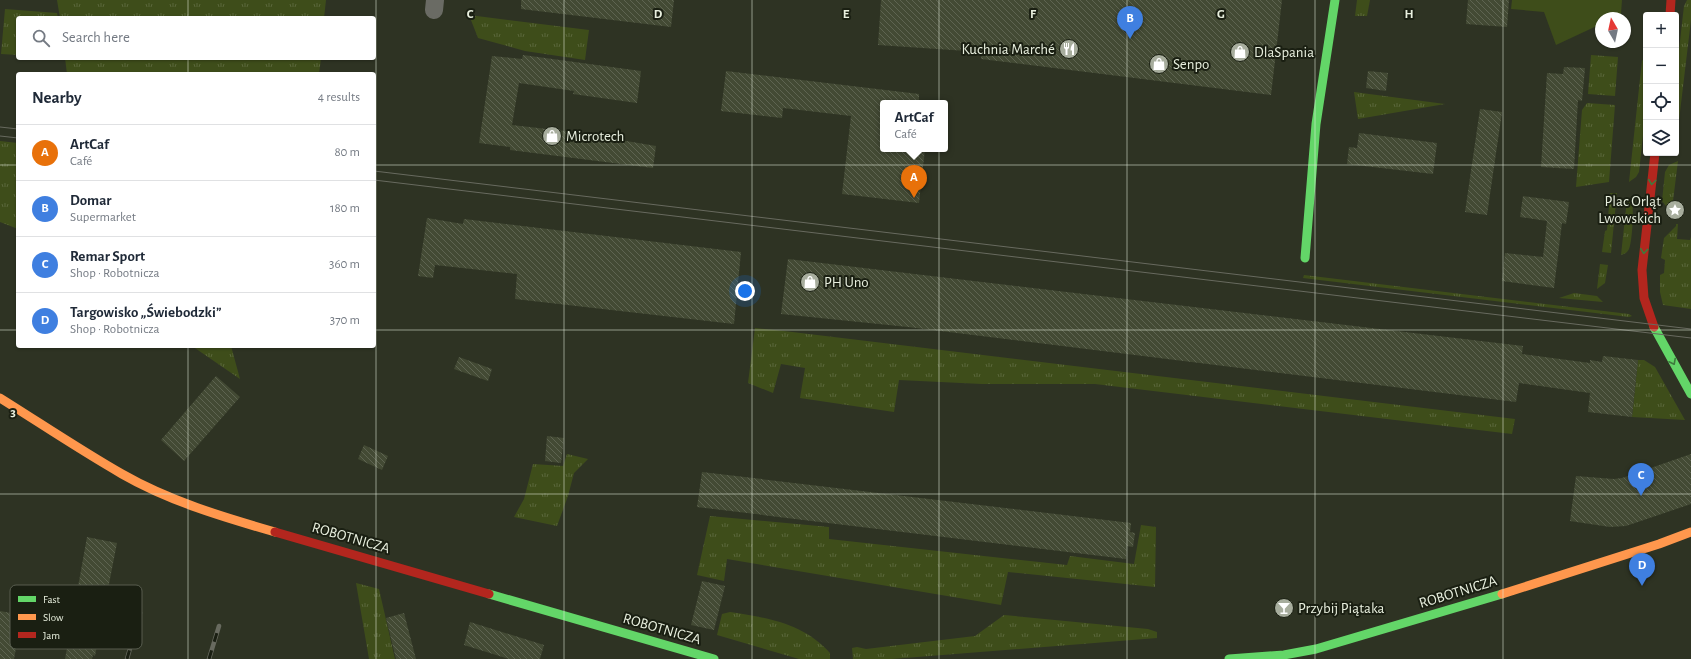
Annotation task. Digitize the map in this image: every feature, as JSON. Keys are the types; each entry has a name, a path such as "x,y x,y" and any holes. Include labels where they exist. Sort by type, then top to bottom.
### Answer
{"street":[{"path":"1305,258 1316,124 1335,0"},
{"path":"1670,12 1671,0"},
{"path":"1670,12 1676,0"},
{"path":"1655,156 1642,270 1644,298 1655,330 1691,394"},
{"name":"ROBOTNICZA","path":"0,398 122,474 168,496 224,516 714,659"},
{"name":"ROBOTNICZA","path":"1228,659 1284,654 1316,649 1500,595 1659,544 1691,532"}],"green space":[{"path":"57,0 326,0 324,16 60,16"},
{"path":"1357,0 1370,0 1367,16 1355,16"},
{"path":"1512,0 1622,0 1621,12 1595,12 1595,27 1556,45 1544,12 1511,9"},
{"path":"1687,0 1691,0 1691,20 1679,120 1679,49 1684,6"},
{"path":"5,9 57,13 58,16 16,16 16,55 1,54"},
{"path":"469,15 589,30 585,60 525,51 478,38"},
{"path":"1591,55 1618,57 1615,96 1588,94"},
{"path":"65,60 321,60 319,72 67,72"},
{"path":"1642,60 1643,135 1639,172 1636,177 1629,182"},
{"path":"1354,92 1445,104 1358,119"},
{"path":"1587,103 1615,105 1609,182 1576,187 1582,110"},
{"path":"0,141 16,143 16,228 0,222"},
{"path":"1678,161 1672,209 1666,206 1662,201 1665,172 1669,165"},
{"path":"1610,193 1617,193 1611,253 1602,252 1605,231 1607,230"},
{"path":"1627,199 1632,203 1633,207 1632,234 1629,249 1621,255"},
{"path":"1676,224 1678,224 1677,239 1690,240 1691,237 1691,309 1663,305 1660,292 1660,275 1664,273 1665,260 1661,258 1664,238 1676,226"},
{"path":"1600,264 1608,265 1605,283 1597,289"},
{"path":"1304,275 1629,314 1632,316 1629,317 1303,278"},
{"path":"1574,293 1597,296 1603,302 1559,298"},
{"path":"755,328 1515,419 1512,434 1095,384 982,384 899,380 894,412 800,398 805,368 781,364 773,393 748,383"},
{"path":"195,348 232,348 240,379"},
{"path":"1638,360 1644,360 1655,367 1685,420 1632,417"},
{"path":"567,454 588,459 574,473 568,496 557,526 514,517 524,499 533,464 563,466"},
{"path":"710,516 829,527 829,539 1067,565 1070,556 1134,564 1141,525 1156,527 1155,587 1008,572 1001,605 727,559 724,581 697,575"},
{"path":"356,583 379,589 395,659 369,659"},
{"path":"730,612 771,620 797,628 820,643 830,653 830,659 799,659 717,635 722,614"},
{"path":"1004,615 1148,629 1157,632 1157,638 892,659 853,659 852,648 857,647 866,649 975,636"}],"building":[{"path":"521,0 674,0 671,27 521,9"},
{"path":"881,0 1282,0 1271,95 981,59 982,52 878,45"},
{"path":"1468,0 1509,0 1507,27 1466,24"},
{"path":"523,55 641,71 637,103 573,94 574,91 519,83 512,125 573,132 656,146 653,168 510,150 510,147 479,143 492,56 522,59"},
{"path":"1564,67 1585,68 1582,101 1578,100 1574,169 1541,167 1547,73 1563,74"},
{"path":"726,71 919,94 919,100 880,100 880,152 925,152 919,203 842,194 851,116 783,108 782,118 721,111"},
{"path":"1368,71 1388,73 1386,91 1366,88"},
{"path":"1480,109 1502,112 1487,215 1465,212"},
{"path":"1359,133 1437,143 1433,174 1347,164 1349,147 1357,148"},
{"path":"1523,196 1569,202 1566,224 1562,223 1554,288 1502,281 1505,253 1543,257 1547,221 1520,217"},
{"path":"427,218 463,224 464,219 741,252 734,324 515,299 517,274 435,265 433,278 418,276"},
{"path":"788,259 1523,346 1522,354 1590,363 1590,360 1602,362 1603,356 1638,360 1632,417 1588,412 1590,393 1519,383 1516,402 908,327 781,314"},
{"path":"459,357 492,369 488,381 454,369"},
{"path":"216,376 240,397 184,461 161,440"},
{"path":"547,436 564,438 561,463 545,461"},
{"path":"364,445 388,456 382,470 358,459"},
{"path":"1691,454 1691,504 1626,526 1610,527 1570,521 1576,476 1614,479 1622,478"},
{"path":"702,472 1131,523 1130,532 1135,533 1133,547 1127,546 1126,559 697,507"},
{"path":"87,537 117,543 109,585 78,585"},
{"path":"702,581 725,586 714,630 691,625"},
{"path":"0,611 10,613 10,649 16,649 14,659 0,659"},
{"path":"404,613 416,659 396,659 386,618"},
{"path":"470,622 544,645 540,659 509,659 464,645"},
{"path":"67,649 96,649 95,656 93,655 92,659 65,659"}],"tram line":[{"path":"0,127 16,129"},
{"path":"0,136 16,138"},
{"path":"376,171 1691,329"},
{"path":"376,180 1691,338"}],"railway":[{"path":"209,659 219,626"},
{"path":"127,659 130,649"}],"traffic: fast":[{"path":"1305,258 1316,124 1335,0"},
{"path":"1654,327 1691,394"},
{"path":"489,594 714,659"},
{"path":"1229,659 1284,655 1316,649 1502,594"}],"traffic: slow":[{"path":"0,398 91,456 140,484 197,508 275,532"},
{"path":"1502,594 1659,544 1691,532"}],"traffic: jam":[{"path":"1670,12 1671,0"},
{"path":"1654,327 1644,298 1642,270 1655,156"},
{"path":"275,532 489,594"}],"place":[{"name":"Domar","path":"1130,39"},
{"name":"Kuchnia Marché","path":"1069,49"},
{"name":"DlaSpania","path":"1240,52"},
{"name":"Senpo","path":"1159,64"},
{"name":"Microtech","path":"552,136"},
{"name":"ArtCaf","path":"914,198"},
{"name":"Plac Orląt Lwowskich","path":"1675,210"},
{"name":"PH Uno","path":"810,282"},
{"name":"Remar Sport","path":"1641,496"},
{"name":"Targowisko „Świebodzki”","path":"1642,586"},
{"name":"Przybij Piątaka","path":"1284,608"}]}
